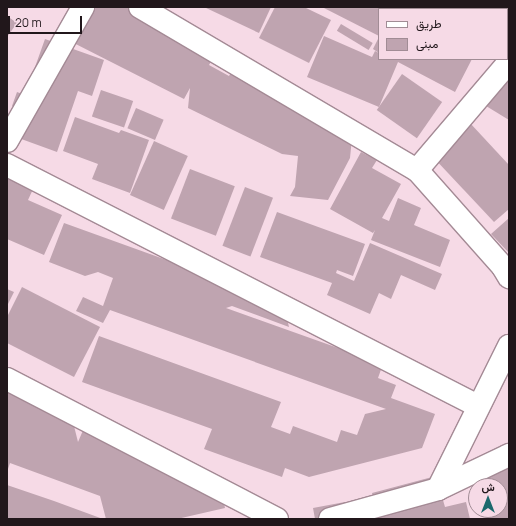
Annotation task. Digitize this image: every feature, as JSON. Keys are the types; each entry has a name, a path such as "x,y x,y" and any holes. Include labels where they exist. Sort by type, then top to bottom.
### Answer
{"street":[{"path":"7,141 83,7"},
{"path":"140,7 417,170 503,267 509,276"},
{"path":"417,170 509,62"},
{"path":"7,165 478,406"},
{"path":"438,489 509,346"},
{"path":"7,379 277,519"},
{"path":"330,519 438,489 509,455"}],"building":[{"path":"70,7 129,7 216,52 209,65 229,76 233,69 352,138 350,158 328,200 290,196 295,187 298,156 282,154 188,108 190,88 184,99 56,34"},
{"path":"204,7 271,7 259,33"},
{"path":"275,7 304,7 331,20 309,63 259,38"},
{"path":"322,7 434,8 378,8 378,35"},
{"path":"7,16 17,23 7,37"},
{"path":"341,24 373,43 369,50 337,31"},
{"path":"324,36 372,57 375,51 378,52 378,60 471,60 455,92 398,62 379,107 307,77"},
{"path":"45,39 104,60 92,96 78,91 57,152 13,136 22,110 12,106 17,92 25,95"},
{"path":"378,39 378,52 373,49"},
{"path":"496,60 509,61 509,120 473,98"},
{"path":"402,74 442,102 417,138 377,110"},
{"path":"101,90 133,101 124,128 92,116"},
{"path":"136,108 164,120 155,140 127,128"},
{"path":"75,117 119,133 121,130 149,140 130,193 92,179 98,164 63,151"},
{"path":"470,123 509,165 509,209 494,222 433,157"},
{"path":"154,141 188,156 164,210 130,195"},
{"path":"361,152 377,160 372,168 401,184 382,218 389,221 398,198 421,208 414,225 450,240 440,267 371,240 375,230 373,233 330,209"},
{"path":"190,169 235,186 216,236 171,218"},
{"path":"7,176 34,187 28,200 62,215 44,255 7,239"},
{"path":"245,187 273,198 250,257 222,246"},
{"path":"277,212 365,244 353,276 337,270 336,273 354,281 370,243 442,274 435,290 401,275 391,299 379,293 370,314 327,295 332,283 260,257"},
{"path":"509,218 509,253 491,234"},
{"path":"64,223 283,302 289,327 232,306 226,308 383,364 378,378 396,385 391,398 435,414 422,448 309,477 285,468 282,477 204,449 212,429 82,382 99,336 281,402 271,427 290,434 293,426 337,442 341,430 357,435 365,414 386,409 110,310 103,323 76,311 83,297 103,306 113,278 98,272 85,276 49,262"},
{"path":"22,287 100,327 74,377 7,343 7,317"},
{"path":"7,289 14,292 7,306"},
{"path":"7,381 71,404 64,421 74,426 78,442 84,428 218,477 225,508 177,519 106,519 100,496 10,463 7,472"},
{"path":"509,451 509,519 489,518 508,518 508,478 469,478 466,473"},
{"path":"436,476 445,507 466,502 468,518 470,519 379,519 372,493"},
{"path":"7,485 54,501 103,519 7,519"},
{"path":"345,502 346,509 371,504 374,519 315,519 313,508"}]}
